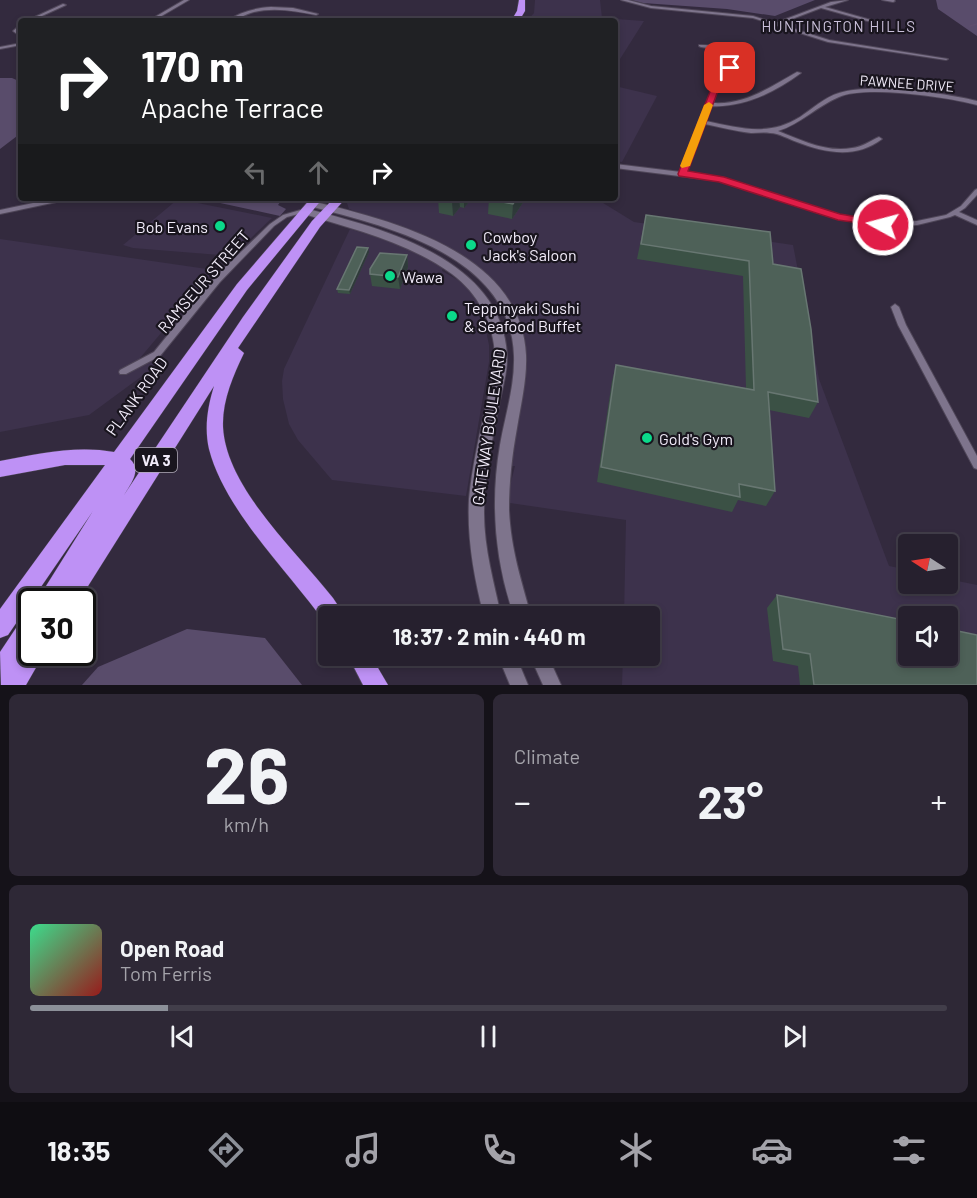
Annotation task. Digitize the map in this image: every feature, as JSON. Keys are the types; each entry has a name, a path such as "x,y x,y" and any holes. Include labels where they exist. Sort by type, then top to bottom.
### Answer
{"highway":[{"path":"517,18 521,11 522,0"},
{"path":"525,18 530,3"},
{"name":"VA 3","path":"75,588 248,320 336,201"},
{"name":"PLANK ROAD","path":"0,627 242,287 311,204"},
{"path":"248,320 241,344 226,371 219,392 214,430 220,462 242,501 326,606"},
{"path":"0,469 70,458 118,459 126,465 127,474 55,588"},
{"path":"0,672 18,645"},
{"path":"13,685 25,666"},
{"path":"365,666 376,685"}],"street":[{"path":"155,18 187,0"},
{"path":"623,0 660,8 744,15 840,43 946,59"},
{"path":"777,23 846,0"},
{"path":"884,0 893,1"},
{"path":"35,18 64,5"},
{"path":"820,7 870,21"},
{"path":"234,18 245,12 265,8 285,8 316,14"},
{"path":"0,48 18,45"},
{"path":"683,174 721,76 740,59 735,52 701,46"},
{"path":"709,104 730,105 747,102 799,73"},
{"name":"PAWNEE DRIVE","path":"773,131 836,96 852,91 939,96 977,103"},
{"path":"702,122 773,131 815,146 842,151 862,150 879,139"},
{"path":"618,166 720,179 838,217 870,224 917,223 956,213 977,191"},
{"path":"0,212 52,201"},
{"name":"GATEWAY BOULEVARD","path":"311,204 326,213 400,242 444,263 476,289 495,318 500,336 501,356 477,495 476,531 481,569 490,606"},
{"name":"RAMSEUR STREET","path":"123,372 157,354 224,273 272,225 311,204"},
{"name":"GATEWAY BOULEVARD","path":"326,213 414,234 451,253 488,282 508,309 517,332 520,357 503,472 502,511 510,576 520,606"},
{"path":"956,213 977,223"},
{"path":"895,307 902,325 977,465"},
{"path":"511,666 519,685"},
{"path":"543,666 552,685"}],"shaded area":[{"path":"535,0 600,0 602,18 530,18 534,13"},
{"path":"631,0 815,0 775,16"},
{"path":"936,0 977,0 977,36 938,9"},
{"path":"618,19 644,21 618,62"},
{"path":"0,78 12,78 18,81 18,135 0,149"},
{"path":"618,87 657,96 622,162 618,161"},
{"path":"176,201 188,201 272,218 232,256 133,248 123,245"},
{"path":"211,201 281,201 278,205 286,209 280,216"},
{"path":"349,201 600,201 634,222 793,245 819,379 889,566 898,568 898,594 958,594 958,581 977,585 977,685 622,685 623,666 660,666 660,606 624,606 626,520 510,503 509,490 515,466 511,466 525,365 524,340 513,307 502,289 482,270 434,239 349,209 347,203"},
{"path":"350,229 397,244 438,264 443,268 442,271 465,284 480,302 489,345 489,362 466,496 332,480 298,440 289,424 283,399 284,369"},
{"path":"0,239 214,270 140,358 157,365 89,415 0,432"},
{"path":"187,629 265,638 302,685 82,685 98,667"}],"building":[{"path":"498,201 515,201 513,204"},
{"path":"646,215 770,232 773,264 801,269 811,329 818,402 768,392 775,491 739,484 740,497 601,467 616,365 754,390 749,261 641,244"},
{"name":"Wawa","path":"357,247 368,248 349,290 337,289"},
{"path":"380,253 407,255 398,277 370,274 370,269"},
{"path":"777,595 898,619 898,666 958,666 958,631 977,635 977,685 814,685 810,654 783,649"}],"waterway":[{"path":"970,26 977,24"}],"slow traffic":[{"path":"685,166 709,105"}],"place":[{"name":"Bob Evans","path":"220,226"},
{"name":"Cowboy Jack's Saloon","path":"471,245"},
{"name":"Wawa","path":"390,276"},
{"name":"Teppinyaki Sushi & Seafood Buffet","path":"452,316"},
{"name":"Gold's Gym","path":"647,438"}],"district":[{"name":"HUNTINGTON HILLS","path":"839,26"}],"route":[{"path":"730,68 723,73 711,96 683,174 707,176 733,182 838,217 883,225"}]}
